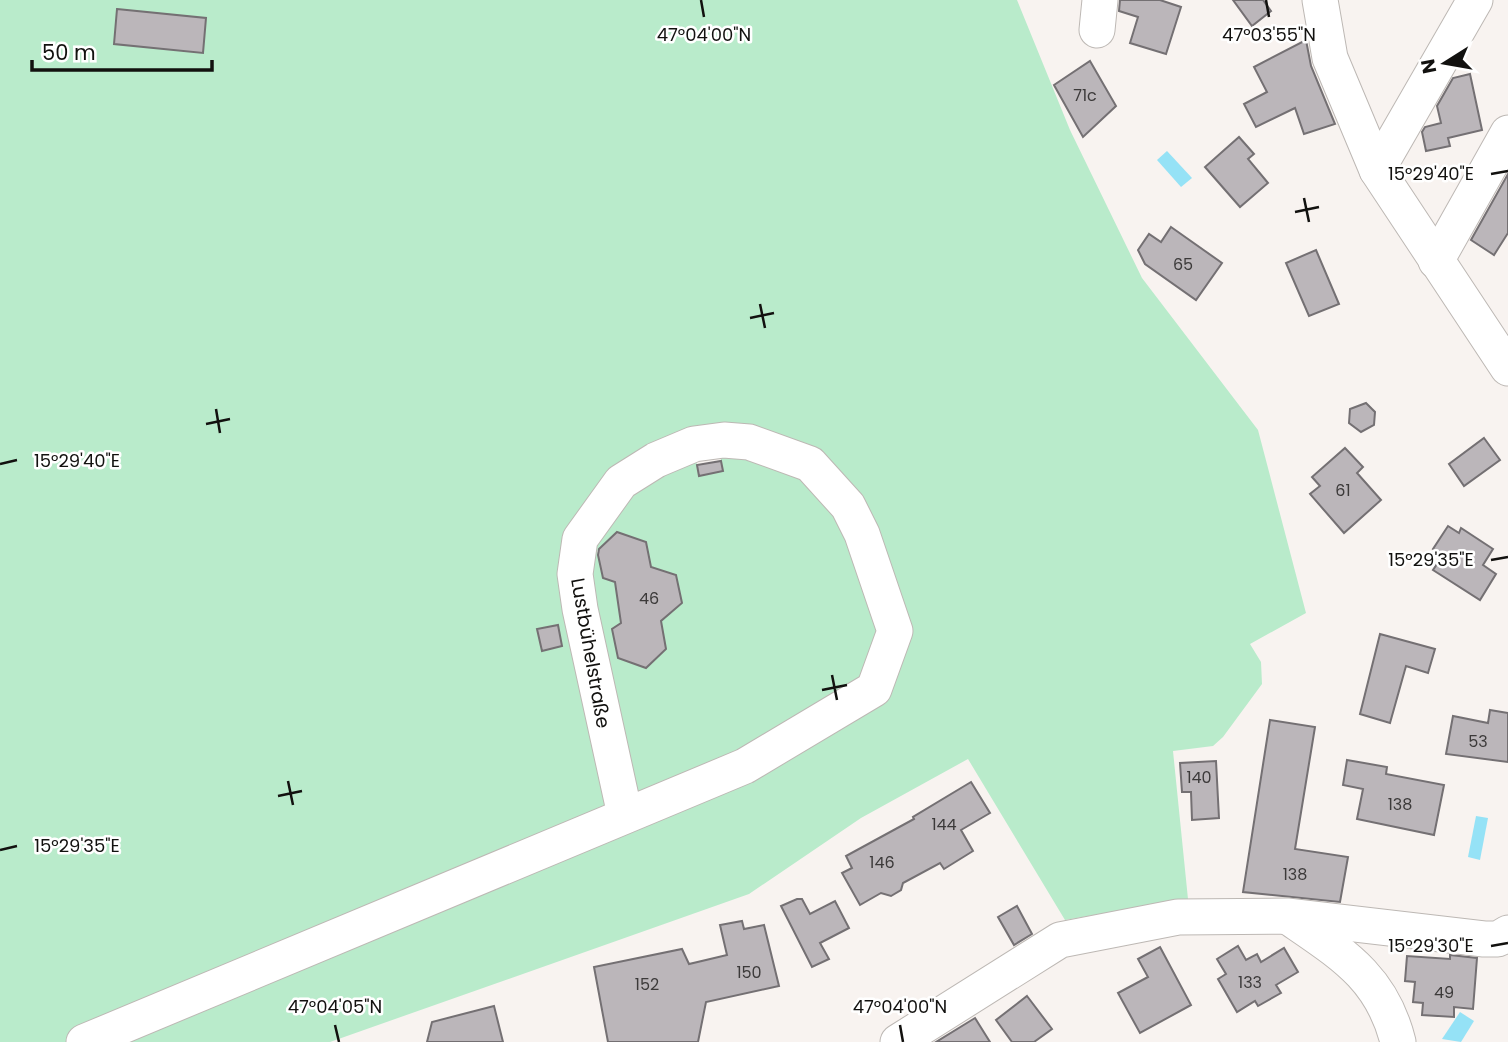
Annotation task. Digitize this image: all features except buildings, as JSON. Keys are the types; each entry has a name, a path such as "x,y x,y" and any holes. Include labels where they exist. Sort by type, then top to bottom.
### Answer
{"street":[{"path":"1320,0 1330,58 1377,170 1508,368"},
{"path":"1377,170 1475,0"},
{"path":"1436,261 1508,133"},
{"name":"Lustbühelstraße","path":"84,1042 745,766 874,689 895,631 852,516 832,487 810,464 749,442 724,440 694,444 656,460 621,482 580,539 575,573 580,609 625,815"},
{"path":"898,1042 1060,940 1178,917 1287,916 1484,939 1498,939 1508,933"},
{"path":"1287,916 1355,963 1379,993 1393,1022 1398,1042"}],"green space":[{"path":"0,0 1017,0 1070,130 1142,278 1258,430 1306,613 1250,644 1261,662 1262,684 1223,737 1213,746 1173,751 1188,899 1065,920 968,759 861,818 749,894 330,1042 0,1042","holes":["719,449 723,471 699,476 695,454","617,532 645,542 651,567 676,575 661,621 666,649 646,668 618,657 612,630 633,614 626,586 603,578 597,551"]}],"water":[{"path":"1167,151 1192,178 1181,187 1157,160"},
{"path":"1476,816 1488,818 1480,860 1468,857"},
{"path":"1460,1012 1474,1021 1461,1042 1442,1039"}]}
